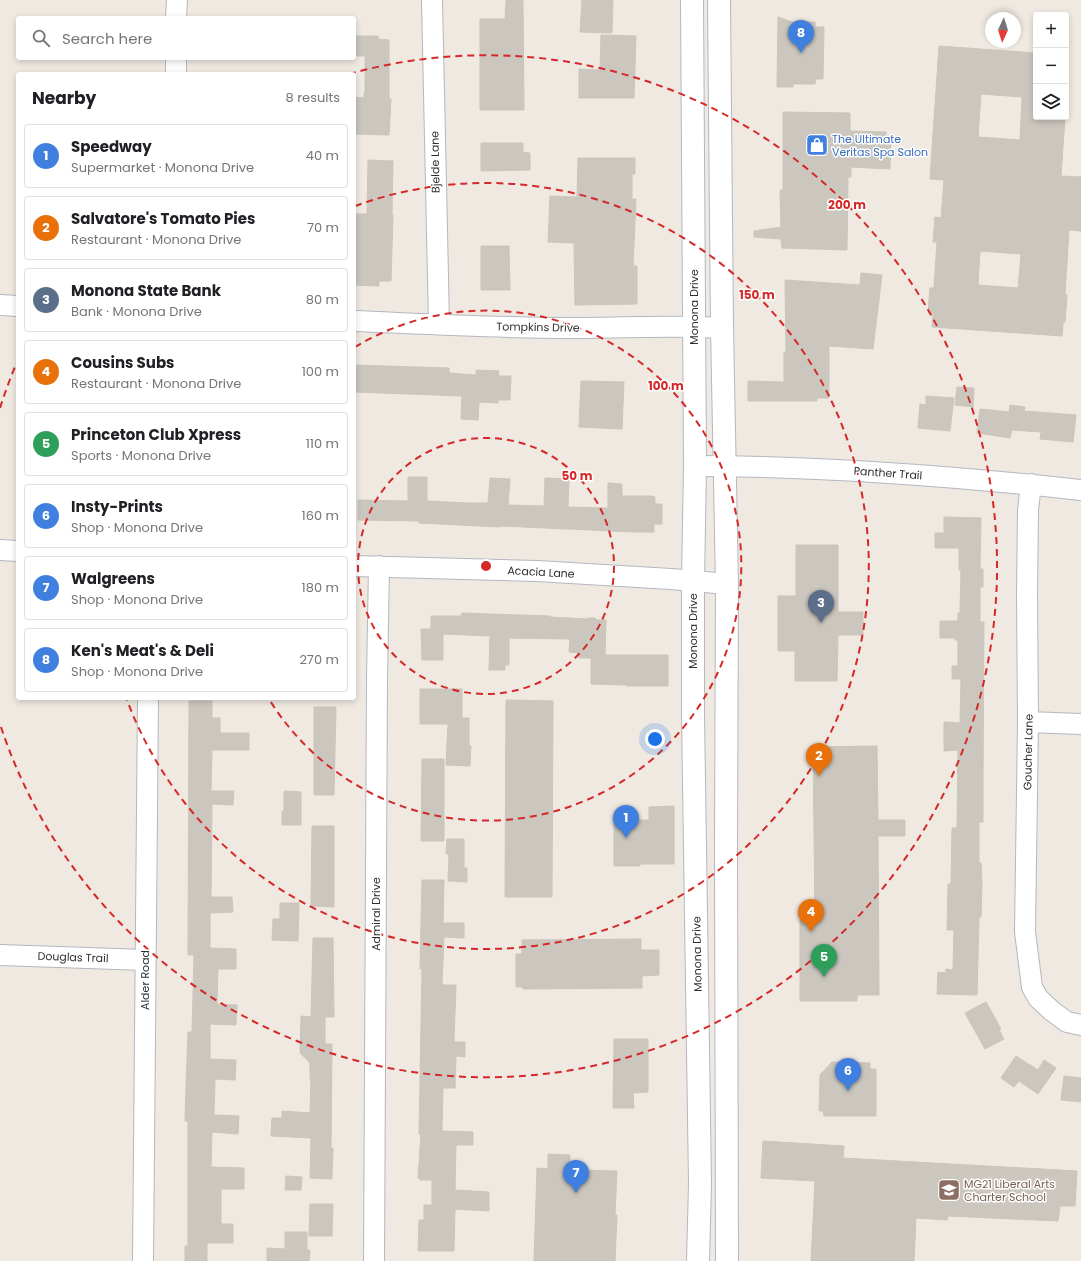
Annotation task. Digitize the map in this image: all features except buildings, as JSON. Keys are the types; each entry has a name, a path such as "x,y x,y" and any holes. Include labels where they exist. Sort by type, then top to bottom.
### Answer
{"street":[{"path":"176,0 176,16"},
{"name":"Bjelde Lane","path":"432,0 439,324"},
{"name":"Monona Drive","path":"692,0 695,466 693,714 699,1062 700,1184 698,1261"},
{"path":"719,0 722,328 727,584 727,1261"},
{"path":"176,60 176,72"},
{"path":"0,305 16,306"},
{"name":"Tompkins Drive","path":"356,321 572,328 694,326 722,328"},
{"name":"Panther Trail","path":"695,466 891,472 1031,484 1081,490"},
{"name":"Goucher Lane","path":"1031,484 1028,510 1028,722 1025,932 1032,987 1038,998 1067,1022 1081,1025"},
{"path":"0,550 16,551"},
{"name":"Acacia Lane","path":"356,566 537,571 727,584"},
{"name":"Admiral Drive","path":"374,1261 378,566"},
{"name":"Alder Road","path":"143,1261 148,700"},
{"path":"1028,722 1081,724"},
{"name":"Douglas Trail","path":"0,955 145,960"}],"place":[{"name":"Ken's Meat's & Deli","path":"801,53"},
{"name":"The Ultimate Veritas Spa Salon","path":"817,145"},
{"name":"Monona State Bank","path":"821,623"},
{"name":"Salvatore's Tomato Pies","path":"819,776"},
{"name":"Speedway","path":"626,838"},
{"name":"Cousins Subs","path":"811,932"},
{"name":"Princeton Club Xpress","path":"824,977"},
{"name":"Insty-Prints","path":"848,1091"},
{"name":"MG21 Liberal Arts Charter School","path":"949,1190"},
{"name":"Walgreens","path":"576,1193"}]}
